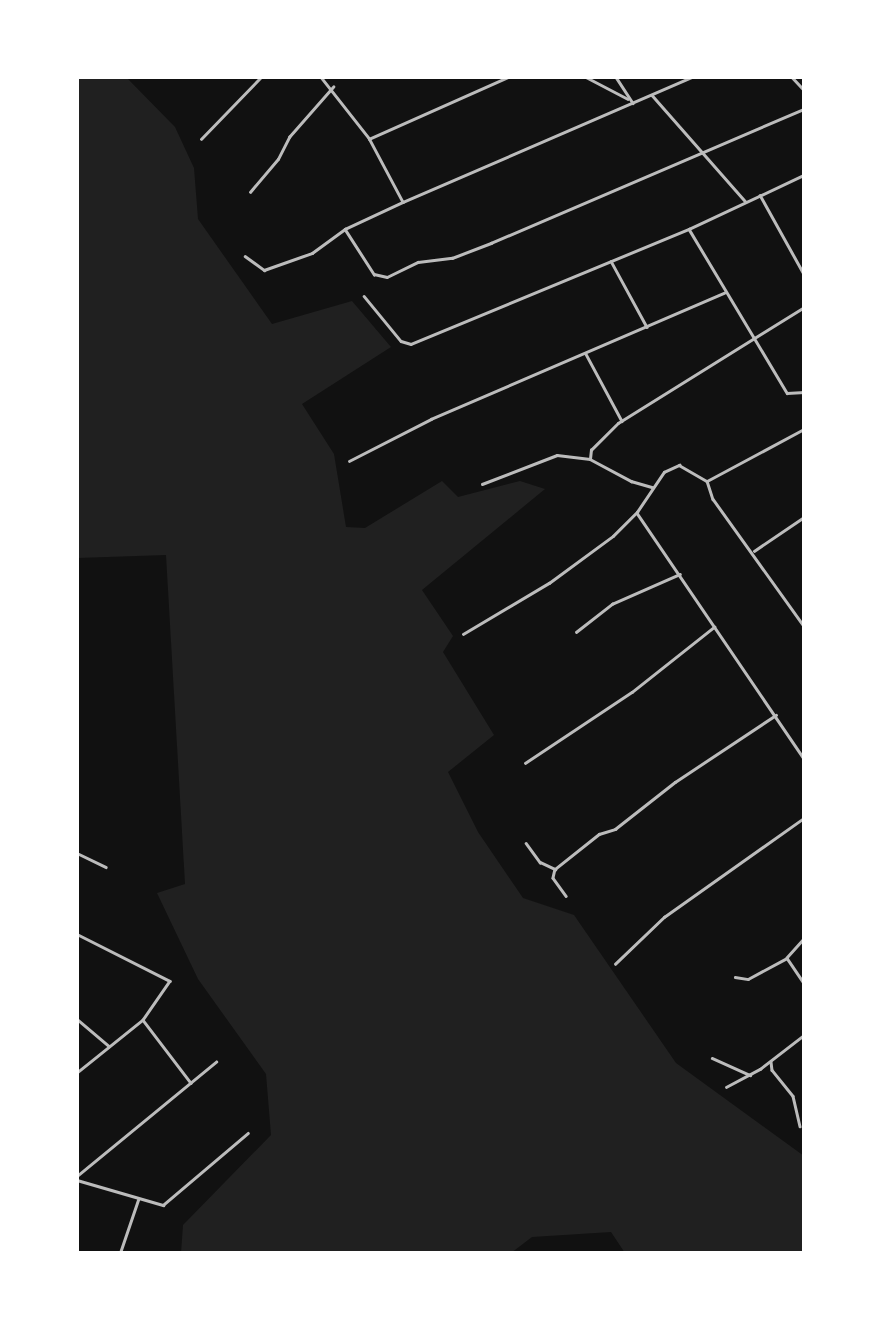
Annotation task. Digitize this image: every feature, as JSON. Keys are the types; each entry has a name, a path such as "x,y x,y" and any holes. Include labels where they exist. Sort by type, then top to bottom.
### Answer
{"street":[{"path":"201,139 261,77"},
{"path":"321,77 333,87 369,139 403,202"},
{"path":"369,139 508,77"},
{"path":"586,77 628,99"},
{"path":"616,77 633,104"},
{"path":"245,256 258,270 268,270 321,249 345,229 403,202 692,77"},
{"path":"792,77 804,90"},
{"path":"250,192 278,159 289,137 333,87"},
{"path":"652,95 699,144 700,153 745,201"},
{"path":"345,229 374,274 384,277 418,262 452,258 491,243 804,109"},
{"path":"364,296 401,341 411,344 689,229 804,175"},
{"path":"760,195 804,274"},
{"path":"689,229 724,293 787,393 804,392"},
{"path":"611,261 647,327"},
{"path":"349,461 431,419 724,293"},
{"path":"590,459 597,443 622,421 804,307"},
{"path":"586,354 622,421"},
{"path":"707,481 804,429"},
{"path":"482,484 557,455 590,459 631,481 652,487"},
{"path":"463,634 569,569 637,512 652,487 671,466 679,465 707,481 713,499 754,551 769,581 804,626"},
{"path":"637,512 804,759"},
{"path":"754,551 804,517"},
{"path":"576,632 612,604 680,573"},
{"path":"799,618 804,614"},
{"path":"525,763 632,692 714,627"},
{"path":"566,896 553,878 555,869 599,834 615,829 675,782 776,715"},
{"path":"615,964 664,917 804,818"},
{"path":"526,843 540,862 555,869"},
{"path":"77,853 106,867"},
{"path":"77,934 169,978 170,985 143,1020 77,1073"},
{"path":"735,977 748,979 787,958 804,939"},
{"path":"787,958 804,983"},
{"path":"77,1019 96,1031 109,1046"},
{"path":"143,1020 191,1083"},
{"path":"726,1087 750,1075 804,1035"},
{"path":"712,1058 750,1075"},
{"path":"772,1059 772,1070 793,1096 800,1126"},
{"path":"77,1178 216,1062"},
{"path":"77,1178 138,1200 163,1205 248,1133"},
{"path":"120,1253 138,1200"}],"shaded area":[{"path":"77,77 126,77 175,127 194,168 198,219 272,324 352,301 391,347 302,404 334,454 346,527 365,528 442,481 458,497 520,481 545,489 422,590 453,636 443,652 494,735 448,772 478,832 523,898 574,915 676,1063 804,1156 804,1253 625,1253 611,1232 532,1237 511,1253 181,1253 183,1225 271,1135 266,1074 198,979 157,893 185,884 166,555 77,558"}]}
